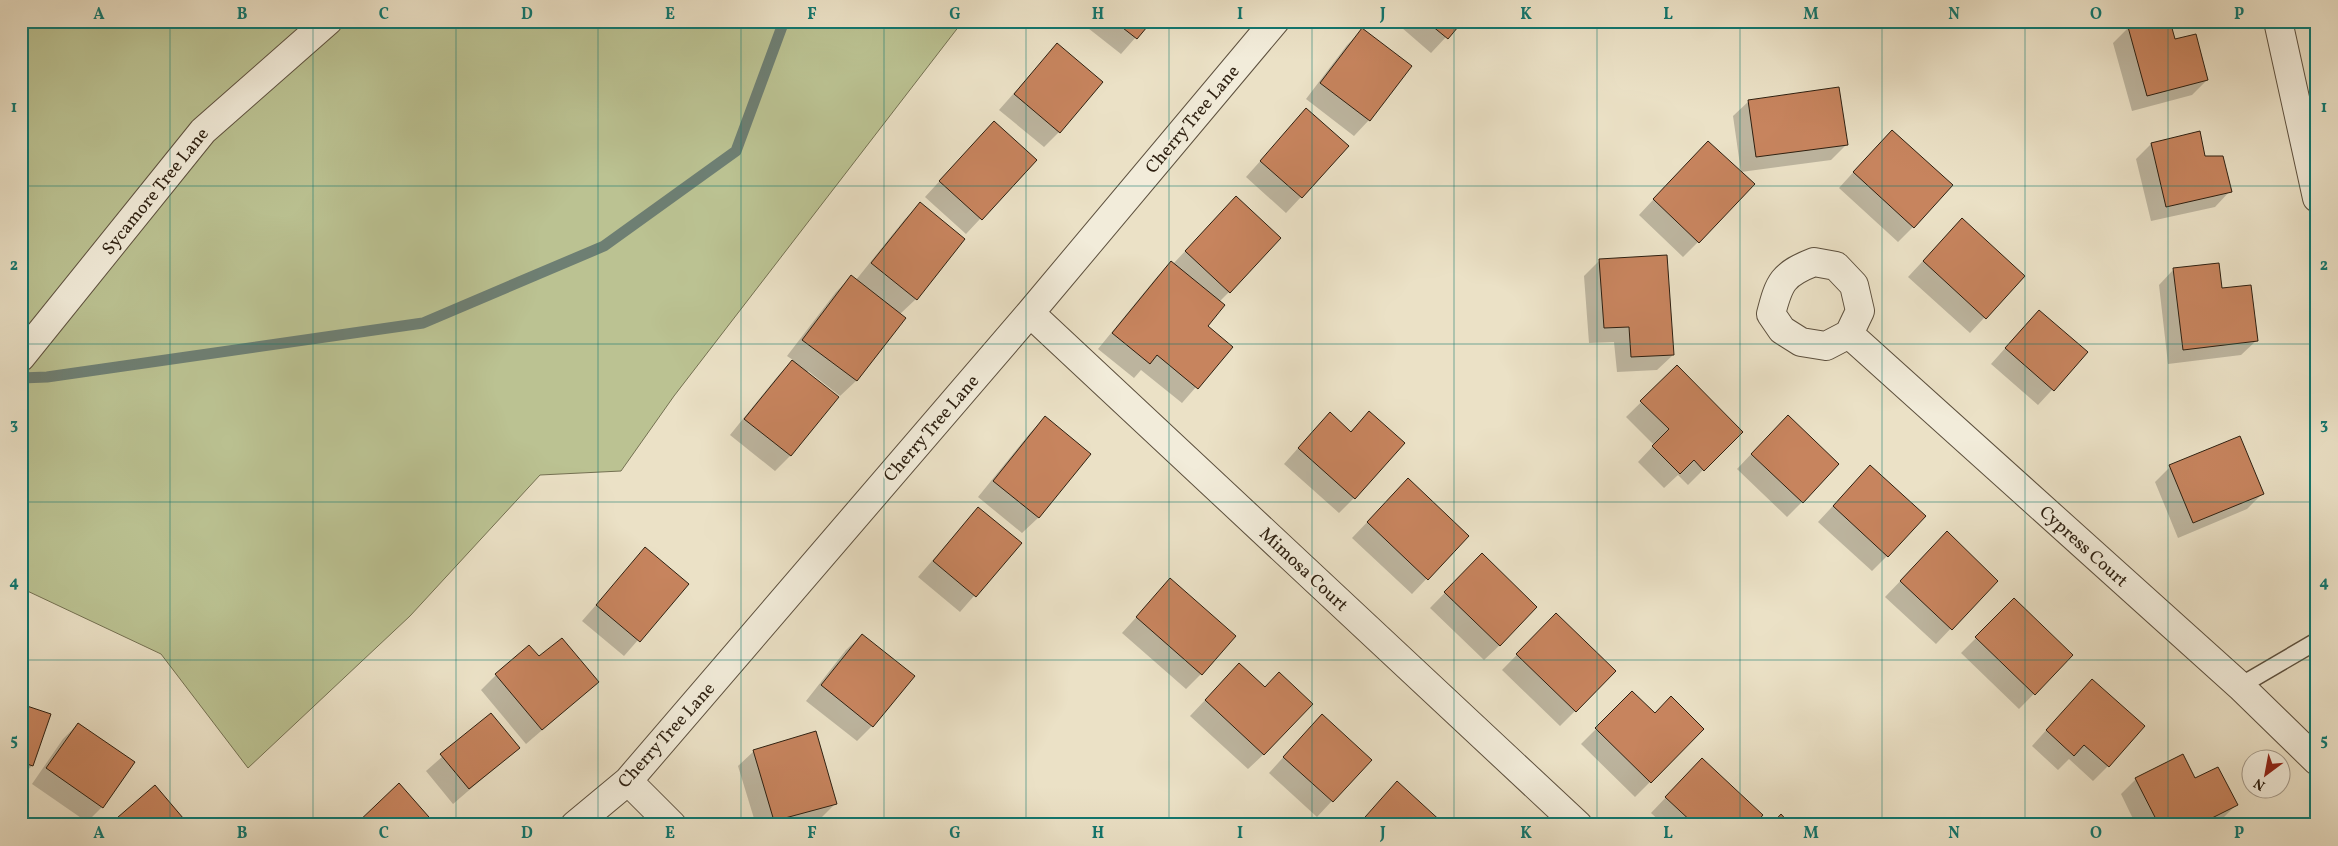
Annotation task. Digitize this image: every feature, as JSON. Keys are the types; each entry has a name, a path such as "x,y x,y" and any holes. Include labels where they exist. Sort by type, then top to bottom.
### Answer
{"street":[{"name":"Sycamore Tree Lane","path":"21,357 202,131 328,21"},
{"name":"Cherry Tree Lane","path":"575,825 628,781 1030,313 1275,21"},
{"path":"2278,21 2317,198"},
{"name":"Mimosa Court","path":"1030,313 1578,825"},
{"name":"Cypress Court","path":"1849,334 2240,686 2317,761"},
{"path":"628,781 672,825"}],"lane":[{"path":"2240,686 2317,641"}],"green space":[{"path":"21,21 963,21 674,396 621,471 540,475 410,616 248,768 161,654 21,588"}],"building":[{"path":"1114,21 1152,21 1137,39"},
{"path":"1426,21 1463,21 1448,39"},
{"path":"2149,21 2170,21 2175,39 2196,34 2208,80 2147,96 2128,27"},
{"path":"1362,28 1412,66 1370,121 1320,83"},
{"path":"1057,43 1103,82 1060,133 1014,94"},
{"path":"1839,87 1848,145 1756,157 1748,100"},
{"path":"1306,108 1349,146 1302,198 1260,161"},
{"path":"994,121 1037,160 982,220 939,181"},
{"path":"1892,130 1953,185 1914,228 1853,172"},
{"path":"2200,131 2205,156 2223,156 2232,192 2166,207 2151,143"},
{"path":"1708,141 1755,184 1699,243 1653,199"},
{"path":"1236,196 1281,238 1230,293 1185,251"},
{"path":"920,202 965,239 917,300 871,263"},
{"path":"1962,218 2025,276 1986,319 1923,261"},
{"path":"1667,255 1674,355 1631,357 1629,327 1604,328 1599,259"},
{"path":"1171,261 1225,305 1208,326 1233,347 1198,389 1157,355 1150,364 1112,333"},
{"path":"2219,263 2222,288 2251,285 2258,341 2183,350 2173,268"},
{"path":"851,275 906,318 857,381 802,340"},
{"path":"2039,310 2088,352 2054,391 2005,348"},
{"path":"792,360 839,397 791,456 744,419"},
{"path":"1677,365 1743,432 1704,471 1694,460 1680,474 1652,446 1669,429 1640,401"},
{"path":"1369,411 1405,443 1355,499 1298,448 1330,412 1351,432"},
{"path":"1788,415 1839,464 1803,503 1751,454"},
{"path":"1045,416 1091,454 1039,518 993,481"},
{"path":"2240,436 2264,494 2193,523 2169,465"},
{"path":"1870,465 1926,516 1888,557 1833,506"},
{"path":"1408,478 1469,536 1428,580 1367,522"},
{"path":"978,507 1022,543 976,597 933,561"},
{"path":"1947,531 1998,581 1952,630 1900,581"},
{"path":"645,547 689,584 640,642 596,605"},
{"path":"1482,553 1537,607 1500,646 1444,592"},
{"path":"1170,578 1236,636 1202,675 1136,617"},
{"path":"2014,598 2073,655 2035,695 1975,637"},
{"path":"1556,613 1616,671 1576,712 1516,654"},
{"path":"862,634 915,676 873,727 821,685"},
{"path":"562,638 599,682 542,730 495,674 529,645 539,656"},
{"path":"1239,663 1265,687 1279,672 1313,704 1264,755 1205,700"},
{"path":"2092,679 2145,726 2109,767 2084,745 2074,756 2046,730"},
{"path":"1632,691 1655,713 1671,696 1704,729 1651,783 1595,728"},
{"path":"21,704 51,714 33,766 21,762"},
{"path":"491,713 520,748 469,789 440,754"},
{"path":"1322,714 1372,760 1333,802 1283,757"},
{"path":"78,723 135,762 103,808 46,768"},
{"path":"816,731 837,804 774,821 753,750"},
{"path":"2183,754 2195,778 2218,767 2238,805 2198,825 2159,825 2135,778"},
{"path":"1702,758 1763,815 1754,825 1695,825 1665,797"},
{"path":"1397,781 1445,825 1358,825"},
{"path":"399,783 436,825 355,825"},
{"path":"155,785 189,825 110,824"},
{"path":"1781,814 1791,825 1771,825"}],"waterway":[{"path":"21,378 47,377 423,323 604,246 736,151 784,21"}]}
